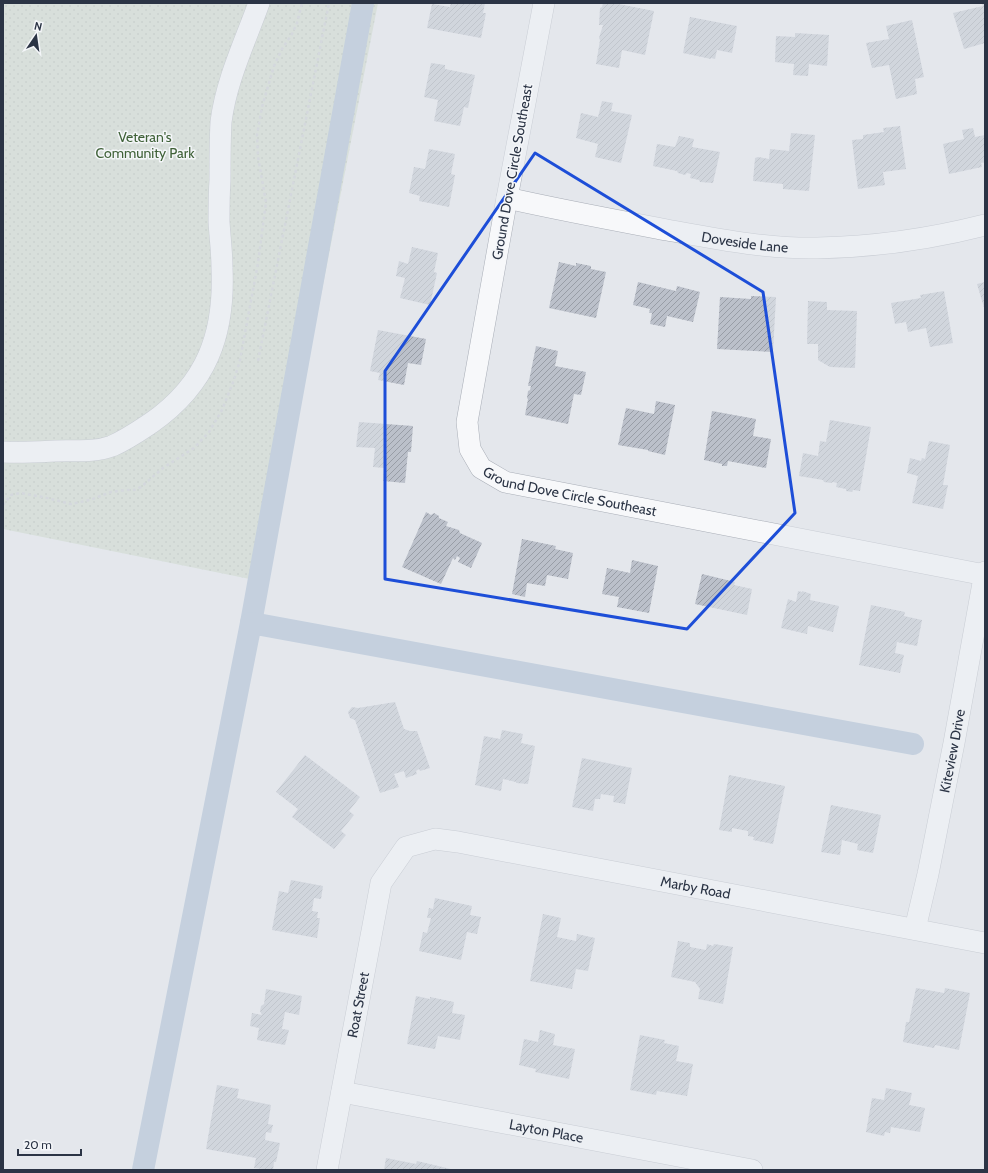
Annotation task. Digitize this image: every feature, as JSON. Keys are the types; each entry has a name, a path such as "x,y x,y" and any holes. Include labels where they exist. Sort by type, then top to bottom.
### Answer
{"street":[{"path":"3,452 21,453 87,451 111,446 137,432 164,414 181,398 198,377 210,354 218,329 221,301 222,269 219,221 222,121 227,91 259,3"},
{"name":"Ground Dove Circle Southeast","path":"544,3 467,422 470,449 481,468 505,482 985,574"},
{"name":"Doveside Lane","path":"507,198 560,210 756,246 817,248 885,244 953,233 985,225"},
{"name":"Kiteview Drive","path":"914,929 928,874 985,574"},
{"name":"Marby Road","path":"406,846 435,839 458,842 985,943"},
{"name":"Roat Street","path":"327,1170 381,883 406,846"},
{"name":"Layton Place","path":"342,1092 752,1170"}],"path":[{"path":"258,361 329,3"}],"highlighted area":[{"path":"535,153 763,292 795,513 687,629 385,579 385,371"}],"green space":[{"name":"Veteran's Community Park","path":"3,3 378,3 265,582 3,529"}],"building":[{"path":"451,3 485,3 483,13 486,13 481,38 427,28 432,4 450,7"},
{"path":"603,3 613,3 654,11 645,55 622,50 619,68 596,64 600,40 599,38 603,25 599,25 600,8 602,7"},
{"path":"985,3 985,43 964,49 953,13 983,6 982,4"},
{"path":"690,17 737,26 732,53 717,50 715,59 711,59 683,53"},
{"path":"912,20 924,77 915,79 917,94 896,99 889,65 872,68 866,43 889,39 886,26"},
{"path":"795,33 829,35 827,66 809,64 808,76 793,75 794,64 775,62 776,36 795,37"},
{"path":"431,63 445,65 445,69 475,75 468,108 464,107 460,126 434,121 438,100 424,97"},
{"path":"602,101 613,103 611,111 632,115 621,163 595,157 598,144 576,138 581,113 598,117"},
{"path":"900,126 906,169 883,172 885,185 858,189 852,140 863,139 863,135 884,132 883,128"},
{"path":"973,128 975,137 985,135 985,162 981,163 982,167 949,174 943,144 964,139 962,130"},
{"path":"791,133 815,135 809,191 783,189 783,184 753,181 755,158 758,157 769,159 770,149 789,151"},
{"path":"679,136 694,139 692,147 720,152 713,183 700,182 699,180 690,178 691,174 687,173 685,175 678,173 677,171 653,166 657,144 675,147"},
{"path":"429,149 455,154 451,174 455,175 449,207 419,201 420,196 409,193 414,167 425,169"},
{"path":"412,247 438,253 434,272 437,273 430,305 400,298 405,278 396,276 399,261 408,264"},
{"path":"559,262 576,266 576,263 591,266 591,269 606,272 596,318 549,308"},
{"path":"638,282 676,291 677,286 700,292 693,322 667,316 665,327 650,324 652,313 649,313 650,309 633,305"},
{"path":"985,282 985,311 977,284"},
{"path":"944,291 953,343 930,347 926,328 908,332 906,322 895,324 891,303 921,298 920,295"},
{"path":"751,296 776,297 773,352 717,349 720,297 751,299"},
{"path":"808,301 827,302 827,310 857,311 855,368 830,367 818,360 818,344 807,344"},
{"path":"378,330 426,339 421,365 408,363 404,385 378,380 380,373 370,371"},
{"path":"536,346 558,351 555,366 586,372 581,395 574,394 568,424 525,415 528,391 530,390 531,386 528,386"},
{"path":"656,401 675,405 665,455 648,450 618,445 626,408 654,414"},
{"path":"712,411 756,419 753,436 771,439 766,468 728,461 727,466 722,466 722,464 704,460"},
{"path":"830,420 871,427 860,491 846,491 846,489 836,487 837,483 824,482 823,480 799,476 803,453 818,456 820,441 826,442"},
{"path":"359,422 413,426 411,452 408,452 405,483 383,481 384,468 373,467 375,448 356,447"},
{"path":"929,441 950,445 943,485 948,485 943,509 912,503 918,476 907,473 910,458 921,461 922,458 925,459"},
{"path":"426,512 431,515 434,513 439,516 439,518 448,522 446,526 459,530 460,533 482,543 471,568 458,562 460,558 457,556 455,560 453,558 441,584 402,567"},
{"path":"522,539 556,546 555,549 573,553 568,579 547,575 545,586 527,583 525,597 512,594"},
{"path":"632,560 658,566 649,613 617,607 619,597 602,594 607,568 630,573"},
{"path":"702,574 735,582 734,585 752,589 747,615 695,604"},
{"path":"798,591 811,594 810,600 839,606 833,632 808,626 807,634 781,628 788,599 796,602"},
{"path":"871,605 905,612 904,616 922,620 917,646 897,642 895,653 904,655 900,673 859,665"},
{"path":"395,702 404,729 417,731 430,768 420,771 419,769 416,771 417,774 406,778 404,771 394,774 399,787 380,793 355,720 350,718 348,712 352,707 358,708"},
{"path":"502,730 523,734 521,743 535,746 528,784 516,783 503,779 501,791 475,785 484,736 500,739"},
{"path":"305,755 360,797 349,811 354,815 341,831 346,835 334,849 292,817 298,809 276,792"},
{"path":"582,758 632,768 625,804 613,802 614,796 601,794 600,799 595,799 593,811 572,807"},
{"path":"729,775 785,786 773,844 753,840 754,837 748,836 748,831 732,828 732,832 719,830"},
{"path":"831,805 881,815 873,853 857,850 858,844 842,840 840,855 821,852"},
{"path":"291,880 323,886 321,899 314,898 312,911 318,912 317,918 320,918 317,938 272,930 279,891 288,893"},
{"path":"435,898 472,906 470,915 481,917 477,934 467,932 461,960 419,951 423,932 427,933 431,918 427,918 429,908 433,909"},
{"path":"543,914 561,918 557,937 576,941 577,934 595,938 588,971 576,969 572,989 530,981"},
{"path":"678,941 690,943 690,947 706,950 707,944 713,946 714,944 733,947 723,1004 698,999 700,989 695,982 671,977"},
{"path":"916,988 944,993 945,988 970,993 959,1050 935,1045 934,1048 903,1042 906,1022 909,1022"},
{"path":"266,989 302,996 299,1015 285,1012 282,1029 289,1030 285,1045 257,1040 259,1028 250,1026 252,1013 262,1015 260,1011 261,1006 264,1004"},
{"path":"416,996 454,1002 452,1013 465,1015 460,1040 438,1036 435,1049 407,1044"},
{"path":"540,1030 555,1034 553,1045 575,1049 569,1079 535,1072 536,1069 519,1065 524,1039 538,1042"},
{"path":"640,1035 665,1040 664,1043 679,1046 676,1061 693,1064 687,1096 657,1091 656,1095 630,1090"},
{"path":"217,1085 239,1089 237,1098 271,1105 268,1124 273,1125 271,1133 266,1132 265,1140 280,1143 273,1170 254,1168 256,1158 206,1149"},
{"path":"886,1088 912,1093 909,1105 925,1108 920,1132 891,1127 890,1133 885,1132 884,1136 866,1132 872,1098 884,1100"},
{"path":"386,1158 416,1164 417,1161 455,1170 384,1170"}],"waterway":[{"path":"251,623 363,3"},
{"path":"143,1170 251,623 913,744"}]}
